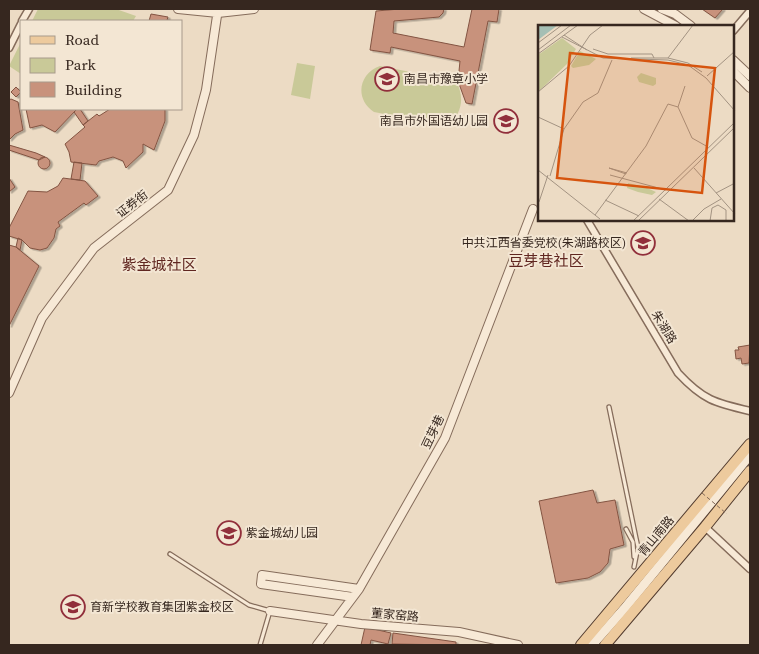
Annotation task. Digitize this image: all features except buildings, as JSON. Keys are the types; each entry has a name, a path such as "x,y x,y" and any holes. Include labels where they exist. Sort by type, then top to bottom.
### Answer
{"main road":[{"name":"青山南路","path":"581,645 750,444"},
{"path":"592,645 624,609 750,455"},
{"path":"597,645 750,464"},
{"path":"605,645 750,471"}],"street":[{"path":"178,9 218,11 254,9"},
{"path":"644,9 674,25"},
{"path":"662,9 674,14 690,25"},
{"name":"证券街","path":"9,393 42,318 94,248 168,190 194,135 206,90 218,11"},
{"path":"734,30 750,11"},
{"path":"9,48 20,26"},
{"path":"734,61 750,76"},
{"path":"734,72 750,88"},
{"name":"豆芽巷","path":"317,645 359,589 445,438 536,209"},
{"name":"朱湖路","path":"589,221 678,373 693,390 718,404 750,410"},
{"path":"705,527 750,569"},
{"path":"353,597 261,584 262,575 359,589"},
{"name":"董家窑路","path":"270,611 336,620 459,632 518,645"}],"lane":[{"path":"609,407 638,547 634,567"},
{"path":"626,529 633,542 634,582"},
{"name":"董家窑路","path":"170,554 249,605 270,611"},
{"path":"260,645 270,611"}],"path":[{"path":"702,493 727,514"}],"green space":[{"path":"38,9 116,9 136,16 134,20 32,20"},
{"path":"20,44 20,73 9,66"},
{"path":"297,63 315,66 310,99 291,95"},
{"path":"380,66 456,81 461,93 461,105 453,121 448,126 374,112 364,100 362,87 367,74"}],"place":[{"name":"南昌市豫章小学","path":"387,79"},
{"name":"南昌市外国语幼儿园","path":"506,121"},
{"name":"中共江西省委党校(朱湖路校区)","path":"643,243"},
{"name":"紫金城幼儿园","path":"229,533"},
{"name":"育新学校教育集团紫金校区","path":"73,607"}],"district":[{"name":"豆芽巷社区","path":"546,260"},
{"name":"紫金城社区","path":"159,264"}]}
